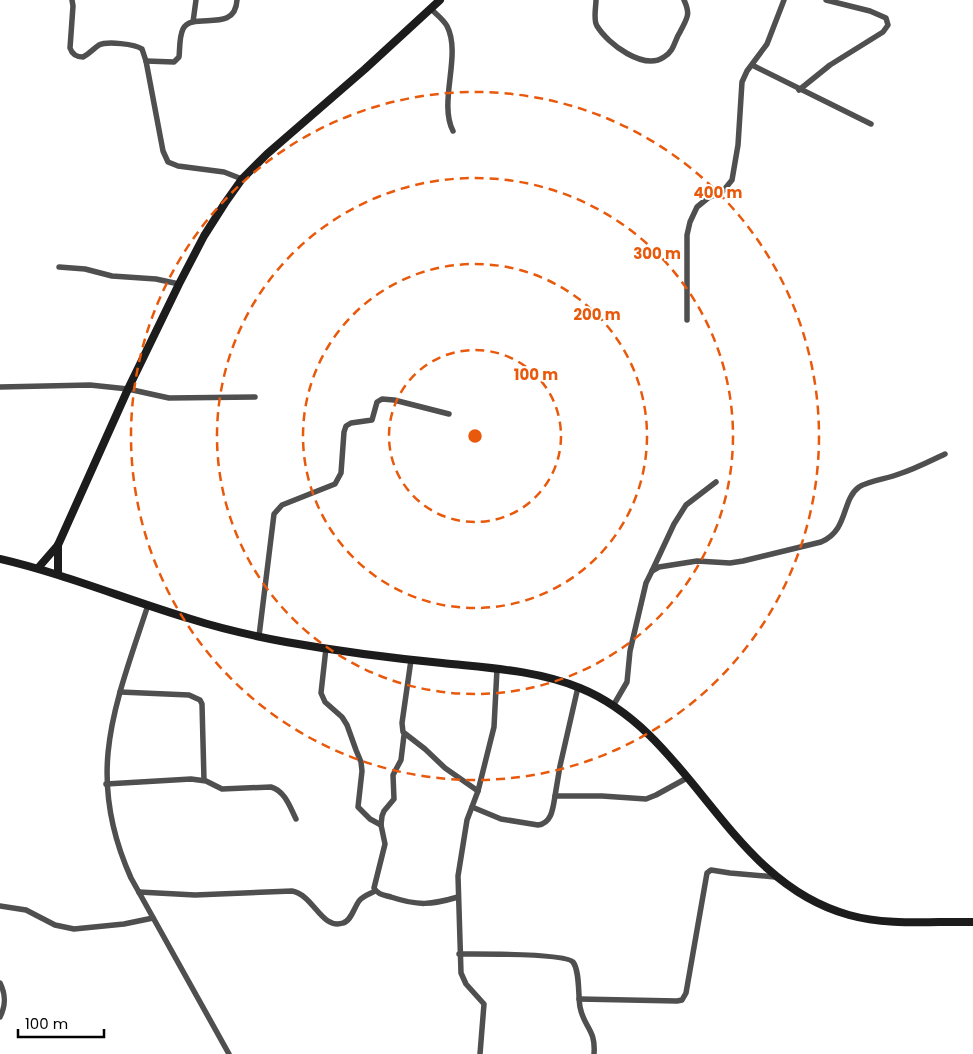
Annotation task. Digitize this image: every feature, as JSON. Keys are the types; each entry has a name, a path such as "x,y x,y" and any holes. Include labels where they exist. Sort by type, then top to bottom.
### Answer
{"street":[{"path":"72,0 70,48 74,55 83,57 101,44 140,48 146,61 166,159 178,166 218,171 242,179"},
{"path":"193,22 196,0"},
{"path":"146,61 174,62 177,60 183,28 193,22 225,18 233,13 237,6 237,0"},
{"path":"38,568 58,545 128,389 204,236 242,179 267,154 440,0"},
{"path":"596,0 595,22 598,28 617,47 635,57 651,62 665,56 674,47 688,16 684,0"},
{"path":"687,320 688,228 693,214 703,201 723,191 732,180 738,145 740,89 744,76 767,44 784,0"},
{"path":"799,90 830,65 883,32 888,25 886,18 870,10 826,0"},
{"path":"431,8 445,24 450,37 451,60 448,116 453,131"},
{"path":"752,66 871,124"},
{"path":"59,267 85,269 112,276 156,279 179,284"},
{"path":"0,387 90,385 128,389 169,398 255,397"},
{"path":"259,636 274,514 282,505 335,484 341,473 346,426 372,420 377,402 382,398 449,414"},
{"path":"652,571 659,567 698,561 730,563 743,561 821,542 830,538 836,532 853,494 860,487 899,474 945,454"},
{"path":"613,706 627,682 630,651 646,583 674,524 686,505 716,482"},
{"path":"58,545 58,574"},
{"path":"0,559 58,574 213,626 326,648 534,674 578,687 634,720 649,734 733,833 775,877 802,894 824,906 858,917 888,921 973,922"},
{"path":"148,605 120,692 108,741 106,784 110,813 116,839 124,861 139,892 229,1054"},
{"path":"326,648 321,686 322,698 347,725 361,762 362,771 358,807 362,812 382,825"},
{"path":"375,891 374,882 385,844 382,825 384,811 394,799 393,775 401,760 404,735 402,723 411,660"},
{"path":"480,1054 484,1004 466,984 461,973 458,876 467,820 478,791 495,717 497,669"},
{"path":"472,808 500,819 533,825 541,825 546,822 549,818 555,796 578,687"},
{"path":"120,692 189,695 200,700 202,704 204,780"},
{"path":"404,735 425,749 445,768 478,791"},
{"path":"555,796 602,796 646,799 687,778"},
{"path":"106,784 177,779 204,780 222,789 274,787 284,796 296,819"},
{"path":"579,999 682,1000 686,993 707,873 711,870 775,877"},
{"path":"139,892 195,895 292,891 306,897 326,921 339,924 347,920 361,899 375,891"},
{"path":"375,891 379,894 415,904 441,902 458,897"},
{"path":"0,906 26,910 55,925 74,929 124,924 153,918"},
{"path":"460,954 552,956 569,959 573,962 576,969 579,999 584,1019 594,1036 594,1054"},
{"path":"0,983 5,999 4,1010 0,1017"}]}
